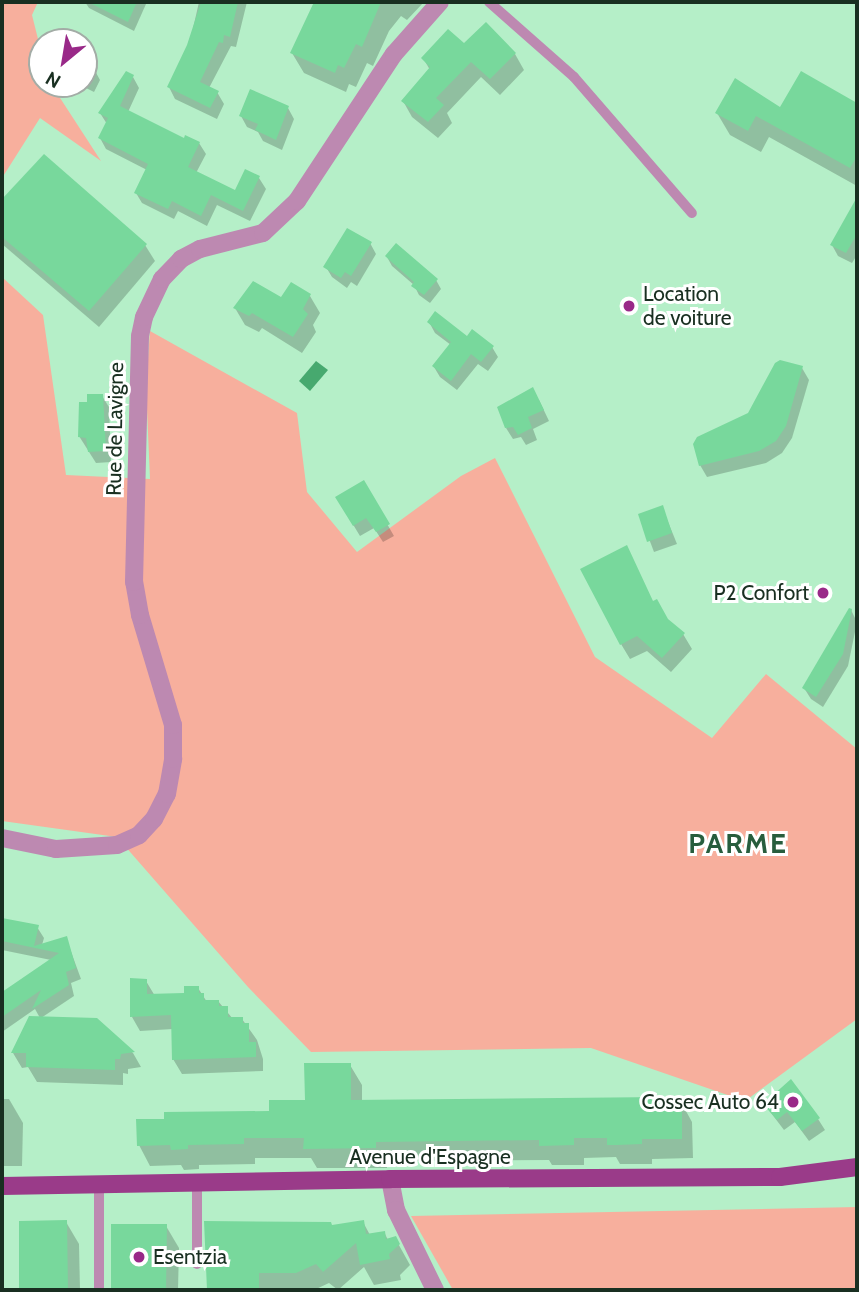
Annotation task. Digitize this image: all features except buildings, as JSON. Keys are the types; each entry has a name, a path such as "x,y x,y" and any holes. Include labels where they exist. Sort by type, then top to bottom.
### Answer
{"main road":[{"name":"Avenue d'Espagne","path":"2,1186 390,1179 780,1177 857,1167"}],"street":[{"name":"Rue de Lavigne","path":"2,838 56,849 117,845 139,835 155,819 167,794 173,759 173,725 140,615 134,582 140,336 149,301 162,279 181,259 200,249 264,233 281,218 320,170 394,54 440,2"},
{"path":"390,1179 396,1210 435,1290"}],"lane":[{"path":"489,2 574,77 692,214"},
{"path":"197,1184 197,1264"},
{"path":"99,1185 99,1290"}],"shaded area":[{"path":"2,2 38,2 32,15 35,28 28,28 28,98 60,98 101,161 40,118 2,178"},
{"path":"2,277 43,315 66,475 150,479 146,386 150,331 297,413 307,492 357,552 461,476 495,458 595,657 712,738 766,674 857,749 857,1019 745,1101 591,1048 311,1052 248,987 117,837 2,821"},
{"path":"316,361 328,370 310,391 299,381"},
{"path":"857,1207 857,1290 453,1290 411,1216"}],"place":[{"name":"Location de voiture","path":"629,306"},
{"name":"P2 Confort","path":"823,593"},
{"name":"Cossec Auto 64","path":"793,1102"},
{"name":"Esentzia","path":"139,1257"}],"district":[{"name":"PARME","path":"738,843"}]}
